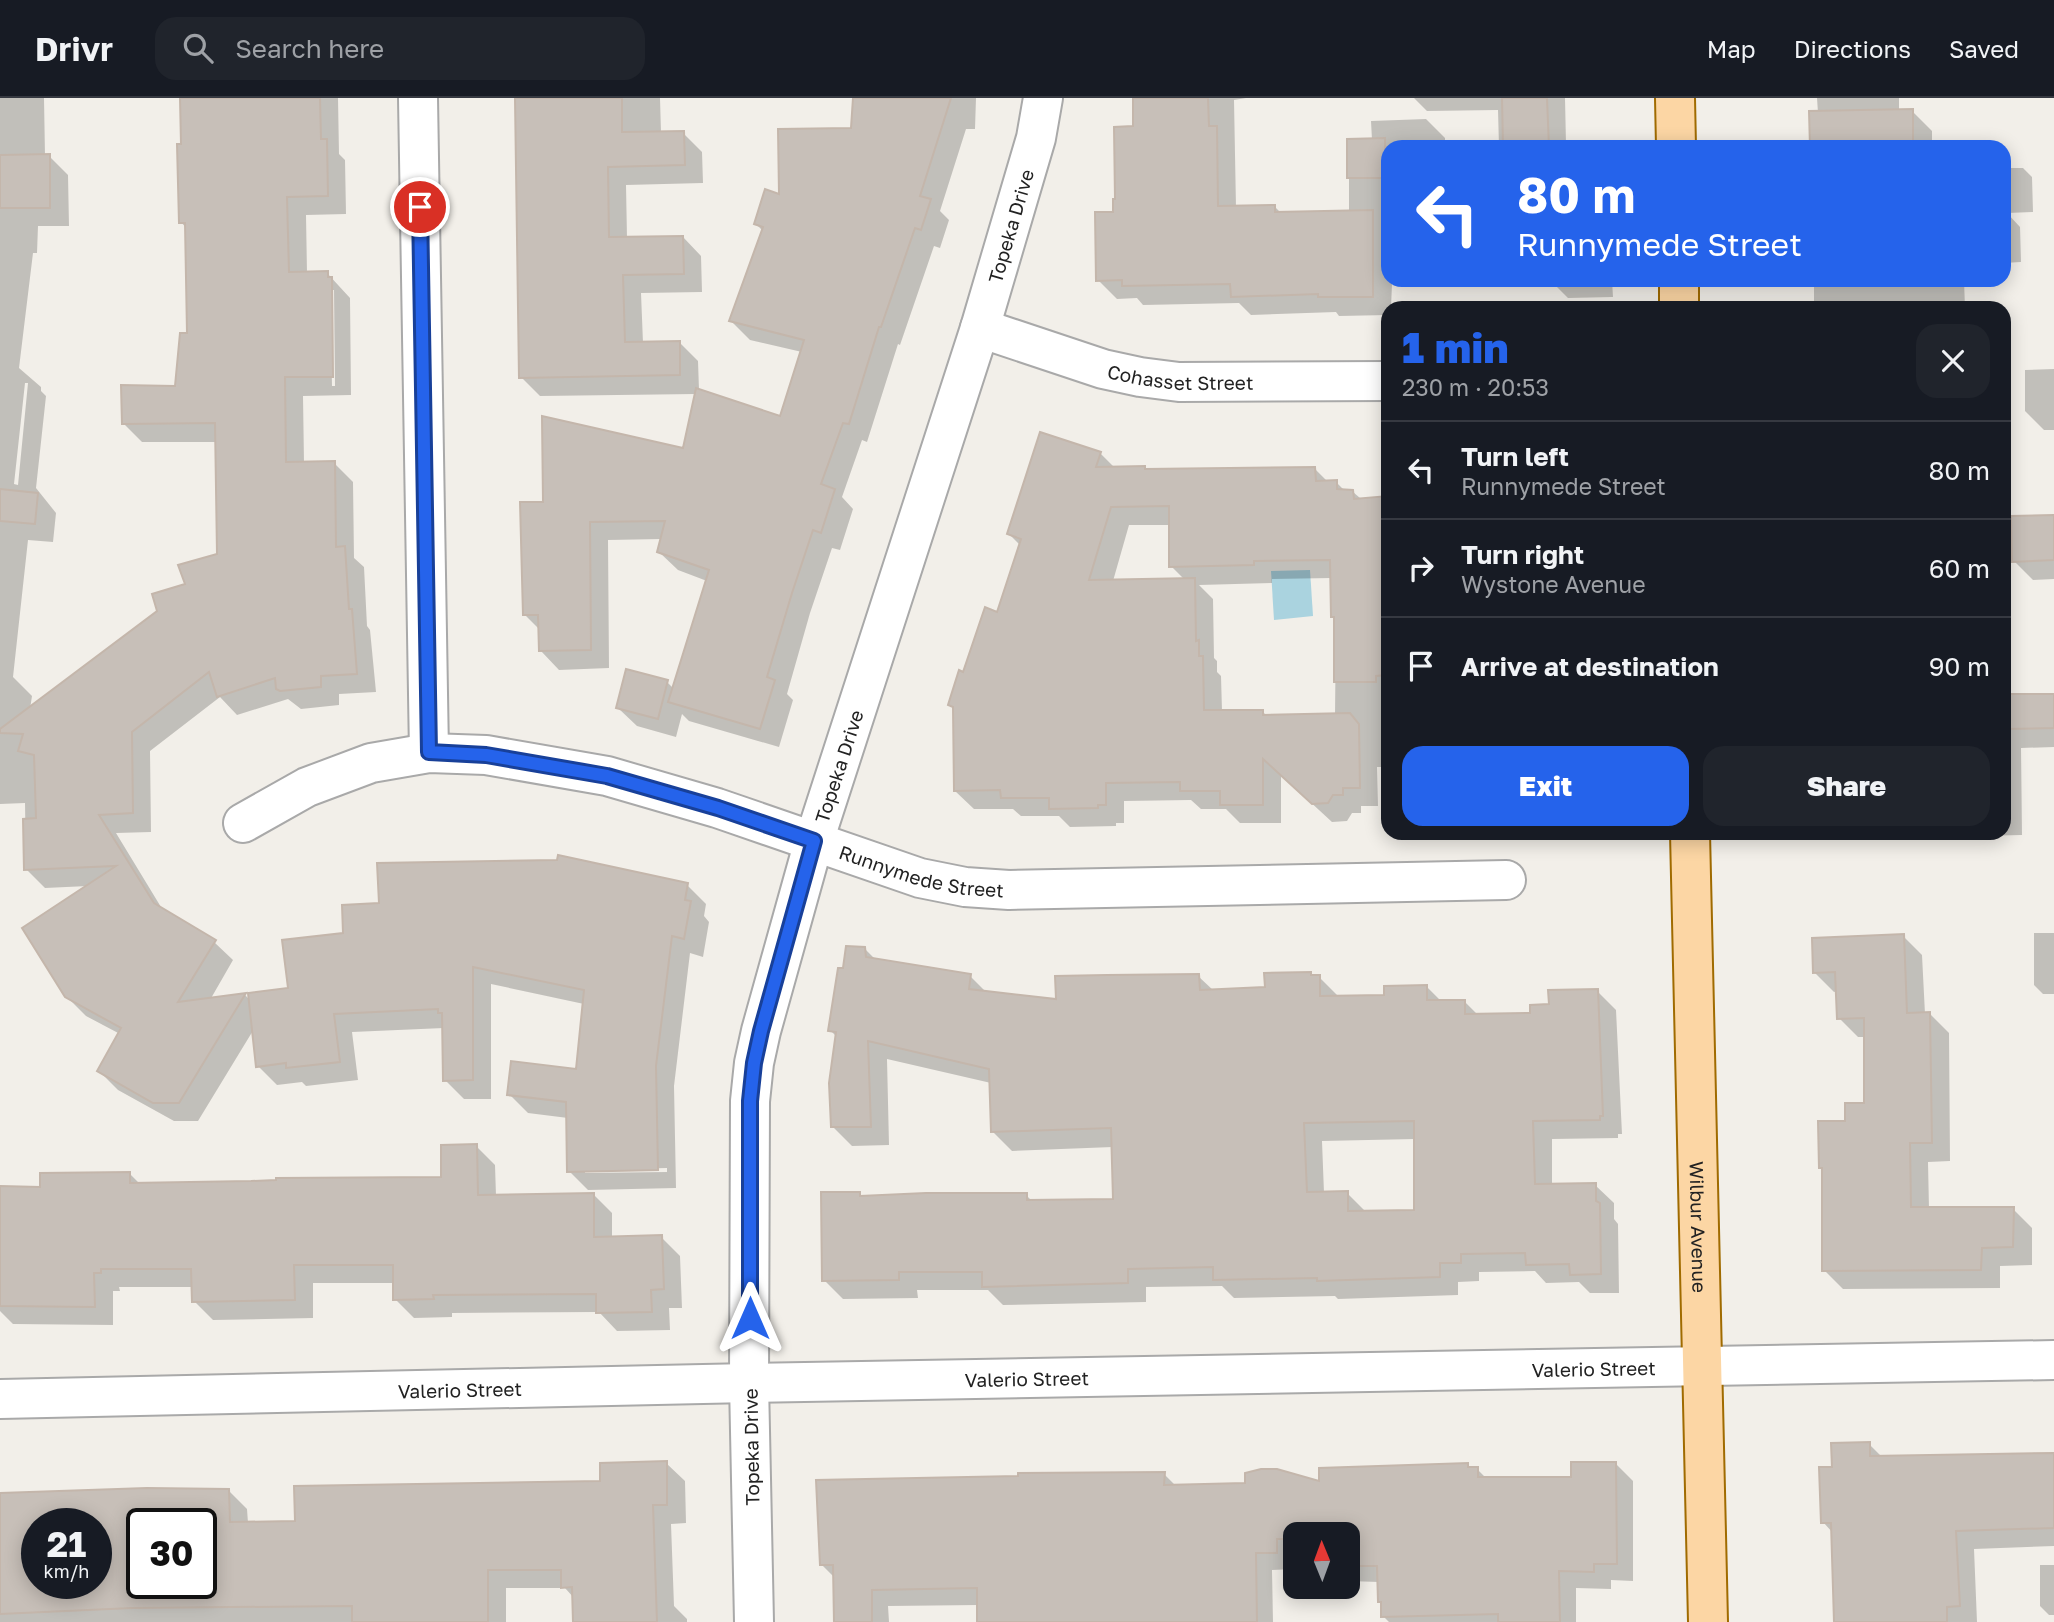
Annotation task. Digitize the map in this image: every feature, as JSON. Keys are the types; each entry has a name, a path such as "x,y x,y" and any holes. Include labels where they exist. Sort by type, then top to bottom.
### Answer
{"main road":[{"path":"1675,98 1676,140"},
{"name":"Wilbur Avenue","path":"1690,840 1708,1622"}],"street":[{"path":"418,98 429,752"},
{"name":"Topeka Drive","path":"754,1622 749,1383 750,1101 754,1063 814,841 980,328 1036,138 1043,98"},
{"name":"Cohasset Street","path":"980,328 1103,369 1166,380 1381,381"},
{"name":"Runnymede Street","path":"243,823 320,782 371,763 429,752 486,755 607,776 718,808 920,878 965,887 1009,890 1506,880"},
{"name":"Valerio Street","path":"0,1399 2054,1360"}],"water":[{"path":"1310,570 1313,616 1274,620 1271,571"}],"building":[{"path":"180,98 320,98 321,139 327,139 328,196 287,197 289,272 328,271 328,277 332,277 333,377 285,377 286,462 335,461 336,547 345,546 357,674 321,676 321,687 280,691 276,689 275,678 217,697 209,672 132,732 133,813 99,815 154,903 216,940 178,1002 246,993 179,1103 153,1103 97,1071 121,1028 65,997 22,928 116,866 24,870 23,819 36,818 34,755 18,751 23,734 0,733 0,729 157,611 152,594 185,584 178,565 217,554 215,423 122,424 121,385 175,386 180,333 187,333 185,223 179,223 177,144 181,144"},
{"path":"515,98 622,98 622,132 684,131 685,165 608,167 609,237 683,236 684,274 623,275 625,342 680,341 680,375 519,378"},
{"path":"853,98 951,98 920,196 931,199 921,230 915,228 879,327 849,424 843,423 821,484 835,489 821,533 813,530 792,593 767,677 775,680 760,729 668,702 709,570 657,552 665,521 590,522 591,650 539,651 538,615 523,615 520,502 543,502 542,416 683,448 696,388 780,416 804,340 729,321 763,227 754,224 765,189 779,194 778,129 851,128"},
{"path":"1133,98 1208,98 1209,126 1217,126 1218,206 1275,205 1275,212 1373,210 1373,297 1318,297 1318,294 1231,297 1230,284 1122,286 1122,280 1096,281 1095,212 1113,212 1114,127 1133,126"},
{"path":"1502,98 1547,98 1549,140 1503,140"},
{"path":"1913,109 1913,140 1810,140 1809,111"},
{"path":"1385,138 1381,140 1381,178 1347,178 1347,139"},
{"path":"50,154 50,208 0,208 0,155"},
{"path":"1040,432 1101,452 1096,467 1315,467 1316,481 1337,480 1337,489 1353,490 1354,499 1381,497 1381,676 1376,676 1376,682 1334,682 1334,617 1331,617 1330,560 1254,561 1254,565 1169,567 1169,506 1111,507 1089,580 1195,578 1196,641 1199,640 1199,656 1203,656 1204,710 1263,710 1263,715 1350,713 1359,724 1360,788 1343,788 1343,795 1333,795 1328,803 1312,804 1263,759 1263,805 1220,805 1220,791 1180,791 1180,782 1106,783 1106,805 1098,805 1098,808 1049,809 1049,798 1001,798 1000,790 954,791 953,707 948,705 959,670 963,672 985,607 997,612 1021,539 1007,534"},
{"path":"0,489 38,493 35,524 0,521"},
{"path":"2054,515 2054,560 2012,562 2011,516"},
{"path":"626,669 668,680 658,719 616,708"},
{"path":"2011,694 2054,694 2054,728 2011,729"},
{"path":"558,855 688,883 685,900 691,901 684,939 672,936 656,1066 658,1170 567,1172 566,1102 507,1095 511,1061 576,1069 584,990 473,967 473,1080 443,1081 442,1013 438,1013 438,1009 334,1014 340,1062 286,1068 286,1063 256,1067 248,993 288,988 282,940 343,933 342,905 379,903 377,863 557,860"},
{"path":"1904,934 1907,1013 1930,1012 1932,1143 1910,1143 1911,1207 2014,1207 2013,1247 1982,1248 1981,1270 1822,1271 1822,1168 1819,1168 1818,1121 1845,1121 1845,1103 1864,1103 1864,1018 1837,1019 1835,972 1813,973 1812,938"},
{"path":"846,946 865,947 866,957 971,974 969,989 1056,999 1055,976 1199,974 1200,990 1265,987 1264,973 1311,972 1311,975 1320,975 1320,996 1384,995 1384,986 1427,985 1427,1000 1465,1000 1465,1014 1530,1013 1530,1005 1549,1004 1548,990 1598,989 1603,1116 1600,1116 1600,1120 1533,1121 1535,1184 1596,1183 1596,1201 1600,1203 1601,1274 1570,1275 1569,1264 1526,1265 1525,1253 1461,1254 1461,1263 1440,1263 1440,1277 1317,1281 1317,1278 1213,1280 1213,1267 1128,1269 1128,1283 982,1287 982,1272 899,1272 899,1280 822,1281 821,1192 860,1192 860,1196 1027,1193 1027,1200 1113,1199 1111,1128 991,1132 989,1069 868,1041 871,1127 831,1127 829,1083 836,1032 828,1031 838,968 843,968","holes":["1414,1121 1414,1210 1348,1211 1348,1191 1307,1192 1304,1123"]},
{"path":"477,1144 478,1195 594,1193 594,1237 662,1235 664,1289 651,1290 652,1312 596,1313 596,1294 433,1295 434,1299 393,1300 393,1265 294,1265 295,1300 192,1302 191,1269 101,1269 101,1273 94,1273 95,1307 0,1306 0,1186 40,1187 40,1173 130,1172 130,1183 251,1181 276,1178 441,1177 441,1145"},
{"path":"1870,1442 1870,1456 2054,1453 2054,1528 1956,1531 1960,1606 1947,1607 1947,1622 1834,1622 1831,1523 1821,1523 1819,1467 1832,1467 1831,1443"},
{"path":"667,1461 667,1505 653,1505 657,1622 573,1622 572,1587 561,1588 561,1570 488,1570 488,1622 352,1622 352,1606 132,1608 0,1614 0,1493 147,1488 229,1489 230,1522 295,1521 294,1486 600,1481 600,1463"},
{"path":"1571,1462 1616,1462 1617,1564 1594,1564 1594,1572 1559,1571 1560,1622 1498,1622 1498,1614 1381,1617 1377,1566 1360,1566 1360,1522 1283,1522 1283,1539 1277,1539 1277,1553 1256,1553 1257,1622 977,1622 977,1588 872,1590 872,1622 834,1622 833,1565 820,1565 816,1480 1018,1476 1018,1473 1165,1472 1164,1485 1245,1483 1245,1473 1261,1469 1277,1469 1319,1481 1319,1468 1468,1463 1468,1467 1478,1467 1478,1477 1571,1477"}],"route":[{"path":"420,207 429,752 486,755 607,776 718,808 814,841 754,1063 750,1101 750,1318"}]}
